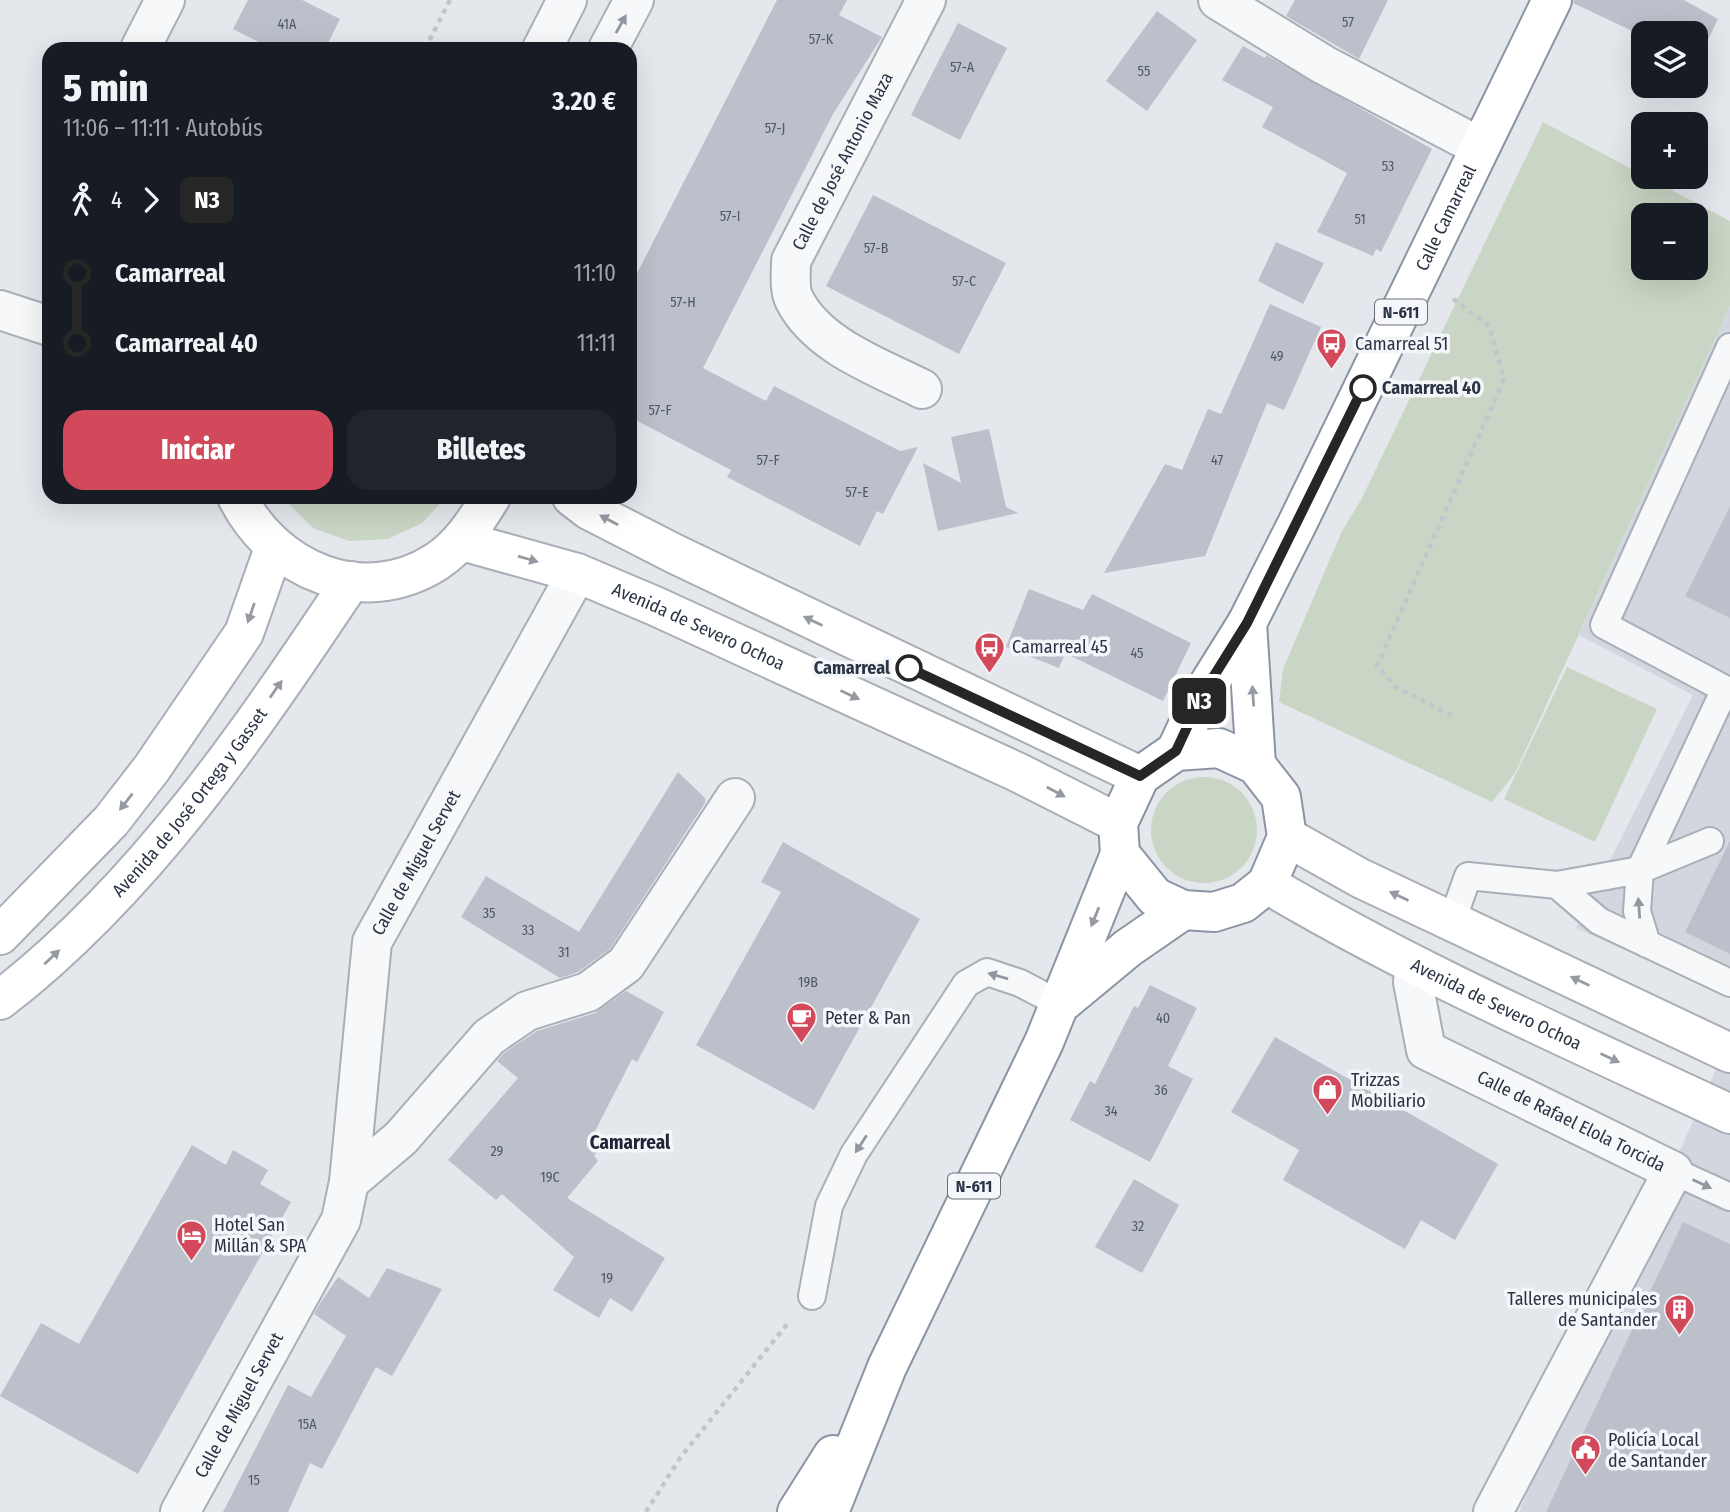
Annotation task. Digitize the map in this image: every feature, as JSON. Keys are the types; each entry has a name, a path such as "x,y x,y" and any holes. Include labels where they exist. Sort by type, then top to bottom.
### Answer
{"main road":[{"name":"Calle Camarreal","path":"1247,623 1552,0"},
{"path":"241,504 258,532 274,548 310,571 351,581 381,581 409,574 436,562 462,541 486,504"},
{"path":"581,504 675,554 1140,776"},
{"name":"Avenida de Severo Ochoa","path":"462,541 577,573 1005,766 1119,838"},
{"path":"0,935 111,821 152,768 244,633 274,548"},
{"name":"Avenida de José Ortega y Gasset","path":"0,1000 34,974 96,916 150,856 243,736 351,581"},
{"name":"N-611","path":"829,1512 887,1367 1060,1004 1140,776 1176,751 1202,695 1247,623"},
{"name":"N-611","path":"1247,623 1256,765"},
{"path":"1119,838 1154,897 1183,910 1213,912 1243,903 1267,884 1287,837 1281,797 1256,765 1219,748 1176,751"},
{"path":"1287,837 1360,878 1730,1053"},
{"name":"Avenida de Severo Ochoa","path":"1267,884 1337,925 1414,965 1730,1114"},
{"name":"N-611","path":"1060,1004 1128,948 1183,910"},
{"name":"N-611","path":"797,1512 887,1367"}],"street":[{"path":"144,42 166,0"},
{"path":"546,42 567,0"},
{"path":"612,42 634,0"},
{"name":"Calle de José Antonio Maza","path":"922,389 836,345 812,323 793,298 791,261 926,0"},
{"path":"1218,0 1324,65 1480,147"},
{"path":"0,310 42,324"},
{"name":"Calle de Miguel Servet","path":"180,1512 341,1220 349,1182 372,942 577,573"},
{"path":"349,1182 401,1138 489,1037 527,1011 588,992 626,964 735,799"},
{"name":"Calle de Rafael Elola Torcida","path":"1414,965 1413,982 1426,1050 1673,1171 1493,1512"}],"lane":[{"path":"1647,944 1637,911 1640,870 1724,689 1604,625 1730,346"},
{"path":"1452,921 1468,876 1558,885 1640,870 1710,841"},
{"path":"1558,885 1599,921 1730,984"},
{"path":"812,1296 829,1206 854,1154 966,984 987,972 1020,983 1060,1004"},
{"path":"1673,1171 1730,1197"}],"path":[{"path":"429,42 450,0"},
{"path":"1420,273 1489,326 1504,379 1377,667 1396,687 1455,717"},
{"path":"646,1512 680,1458 764,1349 812,1296"}],"shaded area":[{"path":"1730,306 1730,998 1576,928 1693,695 1579,635"},
{"path":"1730,1038 1730,1512 1519,1512"}],"green space":[{"path":"1543,122 1631,169 1631,189 1670,189 1696,203 1631,203 1631,280 1708,280 1708,209 1730,221 1730,306 1515,773 1492,802 1279,702 1283,669 1342,531 1361,500"},
{"path":"289,504 440,504 422,523 388,539 349,541 313,528"},
{"path":"1567,667 1657,709 1595,842 1504,799"},
{"path":"1204,777 1224,781 1241,793 1253,810 1257,830 1253,850 1241,867 1224,879 1204,883 1184,879 1167,867 1155,850 1151,830 1155,810 1167,793 1184,781"}],"building":[{"path":"248,0 302,0 340,19 328,42 258,42 233,29"},
{"path":"777,0 847,0 839,15 882,37 833,114 703,368 766,401 774,386 900,451 918,447 883,514 877,511 860,546 727,477 731,470 637,421 637,273"},
{"path":"1295,0 1388,0 1359,59 1286,16"},
{"path":"1574,0 1684,0 1718,19 1708,40 1708,21 1631,21 1631,30 1573,3"},
{"path":"1157,11 1197,40 1147,111 1106,81"},
{"path":"958,23 1007,48 960,140 911,115"},
{"path":"1243,46 1265,58 1266,55 1432,149 1381,252 1376,249 1373,256 1317,232 1347,173 1262,127 1273,107 1222,80"},
{"path":"873,195 1006,263 959,354 826,286"},
{"path":"1276,242 1324,263 1303,304 1258,281"},
{"path":"1270,304 1321,327 1284,410 1267,403 1205,556 1104,573 1165,464 1182,470 1208,409 1221,414"},
{"path":"989,429 1006,507 1018,513 938,531 923,463 961,483 951,437"},
{"path":"1730,506 1730,618 1685,596"},
{"path":"1029,589 1083,610 1092,594 1191,643 1163,701 1065,653 1059,668 1006,647"},
{"path":"678,772 705,798 705,803 610,949 578,972 560,978 461,917 486,876 579,932"},
{"path":"1730,841 1730,954 1685,932"},
{"path":"783,842 920,919 814,1110 696,1045 781,892 761,882"},
{"path":"1150,985 1197,1008 1168,1066 1193,1079 1150,1162 1070,1120 1090,1081 1095,1084 1134,1006 1138,1008"},
{"path":"626,991 664,1012 637,1062 632,1059 592,1137 602,1145 594,1156 598,1161 567,1198 665,1258 632,1312 610,1298 599,1318 553,1290 574,1257 502,1194 496,1200 448,1160 518,1078 497,1061 504,1053 537,1031 595,1013"},
{"path":"1275,1037 1498,1164 1455,1240 1421,1220 1405,1249 1283,1180 1299,1150 1231,1112"},
{"name":"Hotel San Millán & SPA","path":"192,1145 226,1165 233,1150 268,1170 260,1184 291,1202 138,1474 0,1396 41,1323 79,1344"},
{"path":"1134,1179 1179,1205 1142,1273 1095,1247"},
{"name":"Talleres municipales de Santander","path":"1683,1222 1730,1244 1730,1512 1546,1512"},
{"path":"387,1268 442,1289 392,1376 376,1367 322,1469 310,1463 288,1512 223,1512 288,1385 311,1397 346,1336 314,1314 321,1302 338,1277 369,1298"}],"bus line":[{"name":"N3","path":"909,668 1140,776 1176,751 1202,695 1247,623 1363,388"}],"place":[{"name":"Camarreal 51","path":"1332,371"},
{"name":"Camarreal 40","path":"1363,388"},
{"name":"Camarreal","path":"909,668"},
{"name":"Camarreal 45","path":"989,674"},
{"name":"Peter & Pan","path":"802,1045"},
{"name":"Trizzas Mobiliario","path":"1328,1117"},
{"name":"Hotel San Millán & SPA","path":"191,1262"},
{"name":"Talleres municipales de Santander","path":"1680,1336"},
{"name":"Policía Local de Santander","path":"1585,1477"}],"district":[{"name":"Camarreal","path":"630,1142"}]}
